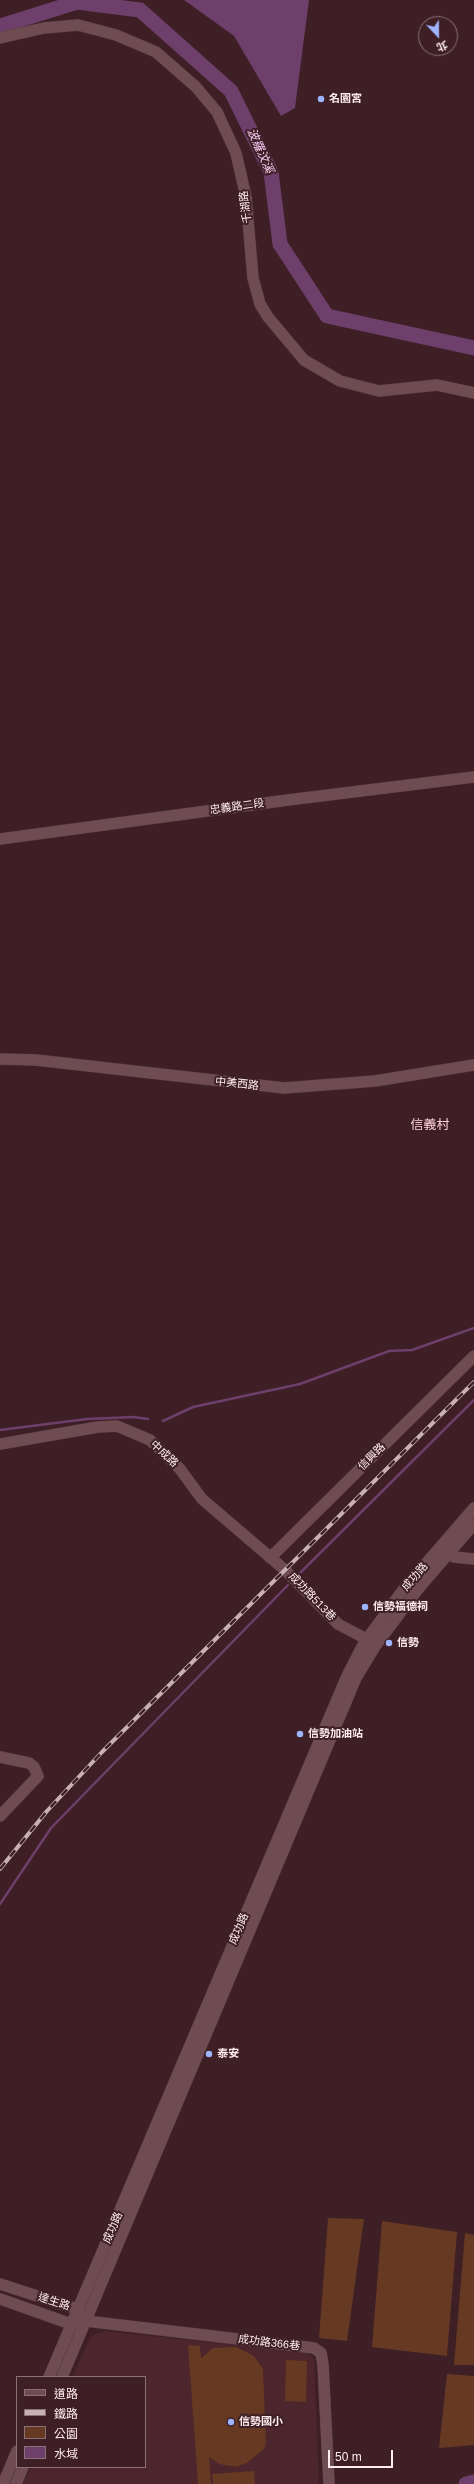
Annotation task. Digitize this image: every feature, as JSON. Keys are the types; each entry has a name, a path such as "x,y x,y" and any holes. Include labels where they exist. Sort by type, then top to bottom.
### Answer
{"street":[{"name":"千湖路","path":"0,38 44,28 78,25 116,35 156,52 196,87 217,112 236,153 246,197 253,278 260,304 268,317 304,360 340,381 379,391 437,385 474,393"},
{"name":"忠義路二段","path":"0,839 288,800 474,777"},
{"name":"中美西路","path":"0,1059 36,1060 284,1088 375,1081 474,1065"},
{"name":"信興路","path":"270,1558 474,1356"},
{"name":"中成路","path":"0,1444 98,1427 117,1426 130,1430 150,1440 168,1455 202,1499 270,1558"},
{"name":"成功路","path":"48,2376 77,2309 141,2176 372,1641 419,1588 474,1508"},
{"name":"成功路","path":"445,1551 474,1524"},
{"path":"445,1551 474,1559"},
{"name":"成功路513巷","path":"270,1558 285,1570 338,1624 372,1641"},
{"path":"0,1757 29,1763 37,1770 38,1776 35,1781 0,1816"},
{"name":"成功路","path":"62,2376 86,2321 141,2176"},
{"name":"達生路","path":"0,2284 77,2309 86,2321 71,2324 0,2299"},
{"name":"成功路366巷","path":"86,2321 314,2348 321,2353 323,2365 329,2484"},
{"path":"3,2484 16,2453"},
{"path":"16,2484 23,2468"}],"shaded area":[{"name":"信勢國小","path":"105,2331 309,2353 314,2359 319,2484 23,2484 31,2468 146,2468 146,2376 72,2376 91,2336"}],"green space":[{"path":"328,2218 364,2219 347,2341 319,2338"},
{"path":"382,2221 457,2232 447,2356 372,2347"},
{"path":"465,2233 474,2235 474,2365 454,2365"},
{"path":"188,2345 200,2346 201,2358 213,2348 236,2347 254,2356 263,2369 266,2444 264,2449 247,2463 236,2467 219,2464 209,2457 211,2484 198,2484"},
{"path":"286,2360 307,2361 306,2402 285,2401"},
{"path":"447,2374 474,2376 474,2445 439,2448"},
{"path":"254,2471 255,2484 213,2484 212,2474"}],"water":[{"path":"184,0 309,0 295,108 281,116 234,36"}],"waterway":[{"name":"波羅汶溪","path":"0,26 77,2 140,10 231,91 271,172 280,244 327,316 474,348"},
{"path":"163,1421 193,1407 300,1384 389,1351 412,1350 474,1328"},
{"path":"299,1574 474,1400"},
{"path":"0,1430 87,1419 134,1417 148,1419"},
{"path":"0,1904 51,1828 288,1585"},
{"path":"466,2484 474,2482"}],"railway":[{"path":"0,1869 47,1811 102,1752 474,1382"}],"place":[{"name":"名園宮","path":"321,99"},
{"name":"信勢福德祠","path":"365,1607"},
{"name":"信勢","path":"389,1643"},
{"name":"信勢加油站","path":"300,1734"},
{"name":"泰安","path":"209,2054"},
{"name":"信勢國小","path":"231,2422"}],"district":[{"name":"信義村","path":"430,1125"}]}
